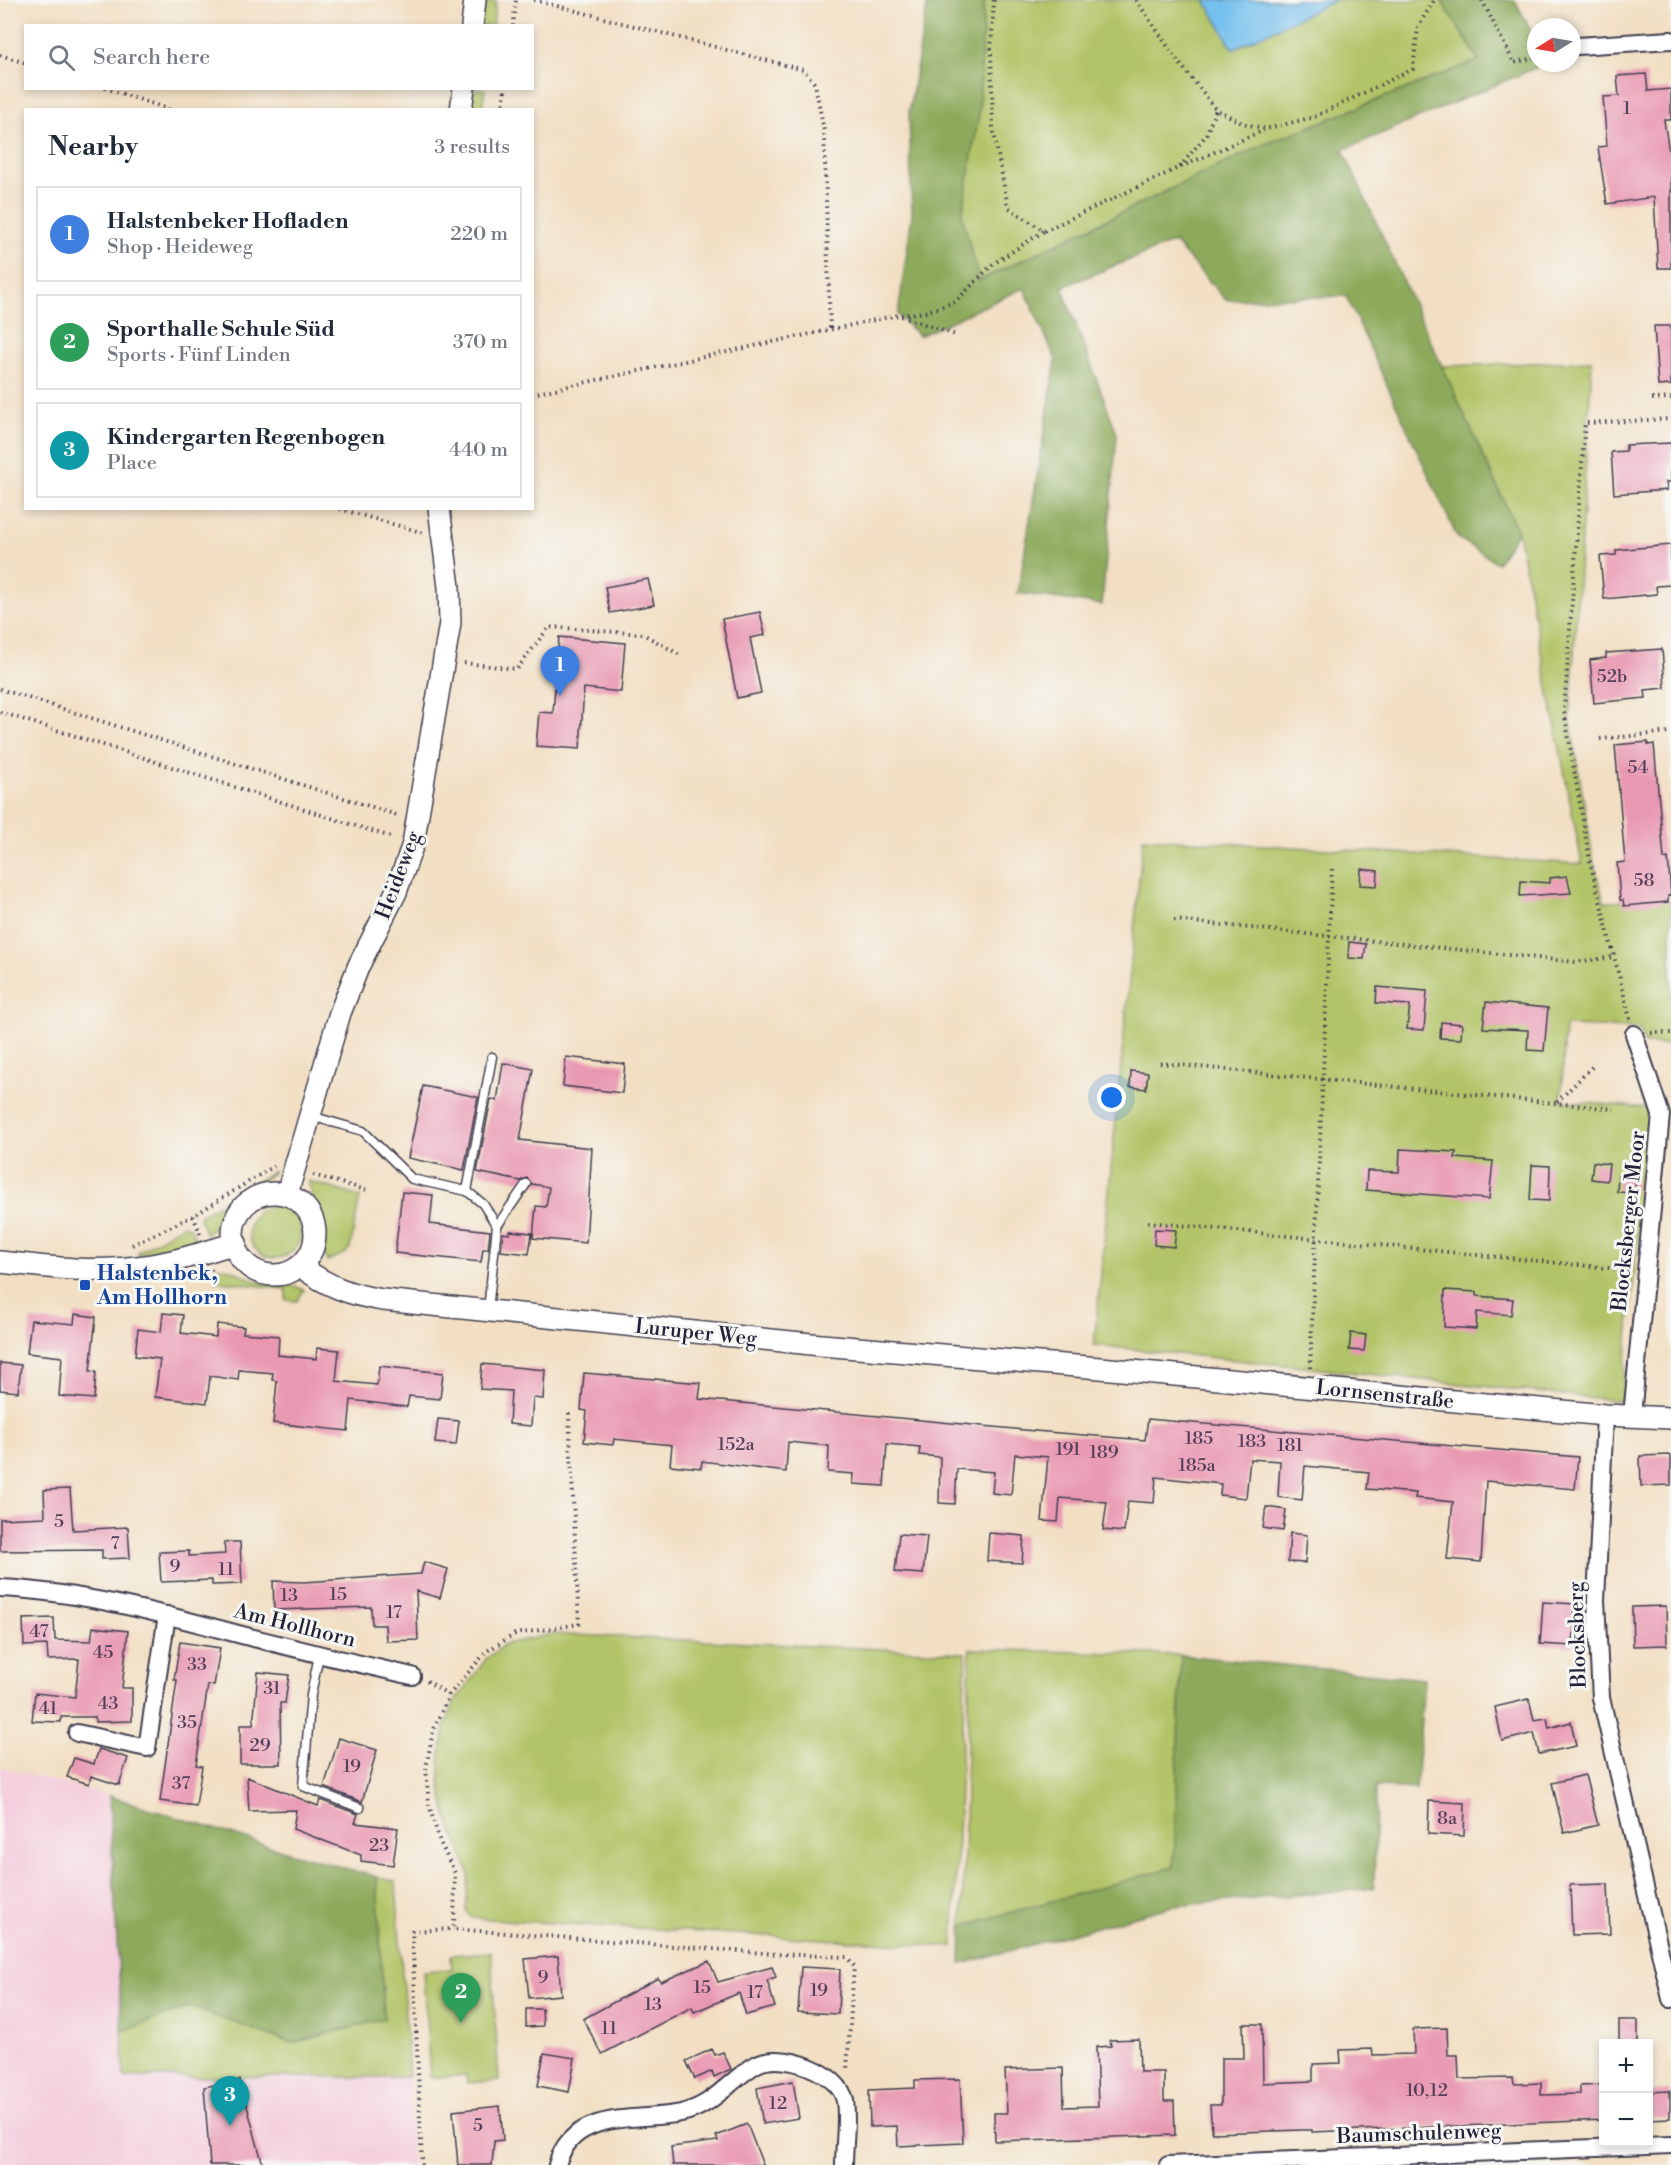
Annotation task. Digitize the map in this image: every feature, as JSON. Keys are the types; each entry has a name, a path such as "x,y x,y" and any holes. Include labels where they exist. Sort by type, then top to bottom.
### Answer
{"street":[{"path":"472,24 476,0"},
{"path":"1581,46 1671,40"},
{"path":"462,108 464,90"},
{"name":"Heideweg","path":"287,1194 340,1013 359,965 396,892 413,844 445,660 450,614 439,510"},
{"name":"Blocksberger Moor","path":"1632,1416 1661,1115 1634,1034"},
{"path":"274,1192 287,1194 309,1212 314,1227 314,1242 310,1255 300,1266 289,1273 259,1272 248,1266 236,1243 234,1228 238,1214 247,1202 274,1192"},
{"path":"0,1262 75,1270 136,1268 196,1255 236,1243"},
{"name":"Luruper Weg","path":"300,1266 325,1284 356,1295 811,1344 1100,1368"},
{"name":"Lornsenstraße","path":"1100,1368 1605,1415 1671,1418"},
{"name":"Blocksberg","path":"1605,1415 1596,1600 1601,1698 1635,1851 1664,1942 1671,1999"},
{"name":"Am Hollhorn","path":"0,1588 68,1594 167,1615 319,1655 412,1676"},
{"path":"77,1733 147,1748 167,1615"},
{"path":"557,2165 560,2152 576,2135 597,2123 619,2118 681,2113 697,2108 715,2098 759,2063 774,2060 794,2061 814,2069 838,2086 844,2100 844,2165"},
{"name":"Baumschulenweg","path":"1168,2165 1671,2145"}],"lane":[{"path":"467,1191 492,1057"},
{"path":"310,1116 363,1131 412,1179 467,1191 483,1204 497,1226"},
{"path":"488,1310 497,1226 526,1184"},
{"path":"319,1655 311,1695 303,1786 360,1808"}],"path":[{"path":"513,24 516,0"},
{"path":"534,0 804,70 815,84 824,131 830,330"},
{"path":"994,0 991,50 993,128 1008,207 1044,231"},
{"path":"1136,0 1177,60 1216,109 1242,123 1266,129"},
{"path":"534,394 898,315 925,312 955,302 993,264 1044,231 1266,129 1314,117 1413,69 1418,27 1434,0"},
{"path":"1482,0 1514,63 1527,59"},
{"path":"0,55 24,62"},
{"path":"111,90 165,108"},
{"path":"503,108 506,90"},
{"path":"1180,167 1206,135 1216,109"},
{"path":"898,315 957,335"},
{"path":"1652,399 1671,398"},
{"path":"1634,1034 1590,862 1564,711 1585,423 1671,419"},
{"path":"343,510 419,533 443,532"},
{"path":"445,660 517,669 549,627 643,634 682,656"},
{"path":"0,689 418,821"},
{"path":"0,712 413,844"},
{"path":"1600,739 1671,732"},
{"path":"1310,1372 1332,867"},
{"path":"1174,920 1576,962 1614,957"},
{"path":"1160,1063 1614,1108"},
{"path":"1557,1103 1593,1066"},
{"path":"121,1248 143,1242 194,1216 277,1164"},
{"path":"309,1173 366,1190"},
{"path":"194,1216 201,1237"},
{"path":"1148,1222 1645,1272"},
{"path":"211,1268 213,1289"},
{"path":"454,1929 455,1873 440,1842 429,1805 426,1768 433,1731 449,1695 488,1651 515,1634 579,1624 569,1413"},
{"path":"412,1676 430,1682 449,1695"},
{"path":"422,2165 412,1930 454,1929 777,1954 847,1957 854,1966 844,2100"}],"shaded area":[{"path":"0,1767 109,1796 125,2077 409,2077 412,2165 0,2165"}],"green space":[{"path":"928,0 984,0 979,113 962,215 979,281 1263,145 1479,60 1441,0 1515,0 1527,23 1527,72 1343,150 1518,532 1497,563 1457,537 1346,296 1226,300 1174,242 1062,287 1117,434 1102,605 1018,593 1056,360 1024,288 919,336 898,315 912,215 909,111"},
{"path":"984,0 1205,0 1233,48 1336,0 1441,0 1479,60 1263,145 978,281 962,215 979,113"},
{"path":"490,1 496,2 493,24 480,24 483,6"},
{"path":"472,90 485,90 482,108 470,108"},
{"path":"1592,361 1570,718 1594,864 1604,902 1671,901 1671,1044 1645,1044 1639,1028 1565,1026 1561,1101 1650,1108 1622,1401 1094,1345 1143,838 1582,864 1518,532 1442,366"},
{"path":"274,1171 236,1198 216,1226 206,1234 199,1216"},
{"path":"309,1181 360,1197 350,1248 346,1253 327,1261 323,1247 322,1223 312,1197"},
{"path":"270,1206 280,1206 294,1213 301,1232 294,1251 280,1258 270,1258 260,1254 253,1247 249,1237 249,1227 253,1217 260,1210"},
{"path":"183,1225 191,1228 195,1239 138,1255 138,1252"},
{"path":"216,1267 233,1270 257,1281 304,1290 297,1301 286,1300 286,1289 218,1281"},
{"path":"553,1634 966,1653 953,1947 472,1918 466,1910 469,1873 447,1816 440,1783 440,1757 446,1724 454,1703 486,1659 505,1644"},
{"path":"970,1649 1181,1655 1174,1867 962,1926"},
{"path":"1181,1655 1424,1679 1416,1789 1376,1787 1374,1888 1173,1906 961,1964 962,1926 1174,1867"},
{"path":"109,1796 288,1852 377,1877 384,2019 292,2043 190,2007 122,2031"},
{"path":"377,1877 396,1882 409,2077 124,2077 122,2031 190,2007 292,2043 384,2019"},
{"path":"491,1952 499,2081 467,2083 466,2075 430,2078 423,1971 452,1969 451,1955"}],"water":[{"path":"1205,0 1336,0 1233,49"}],"building":[{"path":"1646,74 1648,91 1671,89 1671,120 1664,120 1671,165 1671,268 1658,268 1654,197 1607,204 1598,147 1607,146 1603,97 1619,96 1617,76"},
{"path":"1654,326 1671,326 1671,385 1658,386"},
{"path":"1671,443 1671,482 1666,482 1667,490 1614,494 1611,452 1626,451 1626,445"},
{"path":"1671,545 1671,585 1656,586 1657,594 1604,599 1600,556 1616,555 1616,550"},
{"path":"648,579 654,605 610,613 605,587"},
{"path":"760,612 765,635 750,638 761,693 737,698 722,619"},
{"path":"559,637 625,643 621,692 584,688 580,749 536,746 539,712 553,713"},
{"path":"1662,649 1665,688 1645,690 1646,698 1594,703 1590,660 1606,658 1606,653"},
{"path":"1648,742 1648,745 1654,744 1664,859 1668,858 1671,895 1668,896 1668,902 1624,906 1623,900 1620,900 1617,863 1625,862 1615,745"},
{"path":"1361,869 1378,871 1377,886 1360,885"},
{"path":"1567,876 1571,893 1520,896 1521,881 1550,883 1550,878"},
{"path":"1349,942 1366,944 1364,959 1348,958"},
{"path":"1377,987 1427,991 1424,1030 1407,1029 1410,1005 1376,1003"},
{"path":"1486,1002 1548,1008 1544,1051 1527,1050 1528,1030 1483,1028"},
{"path":"1441,1022 1462,1024 1461,1039 1440,1038"},
{"path":"566,1057 625,1064 622,1093 563,1086"},
{"path":"503,1063 533,1069 520,1140 592,1148 586,1243 533,1238 536,1206 546,1207 549,1187 532,1184 527,1178 520,1181 477,1172 491,1099 497,1101"},
{"path":"1131,1071 1148,1073 1146,1089 1130,1087"},
{"path":"423,1086 478,1097 464,1170 408,1158"},
{"path":"1400,1149 1456,1152 1455,1158 1493,1161 1489,1199 1366,1190 1367,1171 1399,1172"},
{"path":"1593,1162 1609,1164 1607,1181 1591,1179"},
{"path":"1532,1165 1550,1166 1549,1201 1530,1200"},
{"path":"1618,1176 1636,1178 1635,1193 1617,1192"},
{"path":"402,1192 433,1195 430,1224 490,1231 488,1249 483,1249 481,1262 395,1253"},
{"path":"1155,1229 1176,1230 1174,1247 1154,1245"},
{"path":"510,1231 532,1233 529,1254 501,1251 503,1233 509,1234"},
{"path":"1445,1290 1477,1292 1477,1296 1513,1299 1511,1315 1477,1312 1476,1329 1444,1327"},
{"path":"163,1313 183,1315 181,1333 216,1337 217,1324 244,1327 243,1333 279,1336 278,1355 316,1359 317,1348 339,1350 336,1381 377,1385 379,1366 443,1373 440,1399 409,1396 407,1407 351,1400 348,1431 273,1423 277,1381 272,1380 273,1373 239,1370 238,1380 210,1376 207,1403 155,1397 160,1359 135,1356 138,1329 161,1332"},
{"path":"75,1314 96,1317 90,1371 96,1372 94,1399 59,1396 62,1357 27,1353 31,1320 74,1324"},
{"path":"1351,1333 1366,1335 1364,1351 1349,1350"},
{"path":"0,1363 21,1365 18,1392 0,1390"},
{"path":"482,1364 545,1370 543,1399 533,1398 531,1426 509,1424 511,1391 480,1389"},
{"path":"584,1373 701,1383 699,1399 1035,1431 1145,1440 1148,1419 1578,1457 1575,1489 1486,1481 1481,1562 1447,1559 1453,1502 1415,1498 1416,1493 1367,1489 1369,1472 1305,1466 1302,1500 1278,1497 1280,1461 1250,1459 1246,1498 1220,1495 1221,1484 1156,1477 1154,1503 1128,1501 1124,1532 1103,1530 1107,1502 1060,1498 1058,1522 1042,1521 1048,1457 1015,1454 1011,1495 992,1493 994,1472 957,1469 955,1504 939,1503 940,1457 919,1455 920,1447 887,1444 884,1486 853,1484 854,1474 828,1472 829,1446 788,1442 786,1472 702,1461 701,1468 670,1465 672,1445 614,1439 613,1445 584,1442 587,1411 581,1410"},
{"path":"438,1419 459,1421 456,1445 435,1443"},
{"path":"1671,1455 1671,1485 1641,1486 1640,1456"},
{"path":"70,1489 73,1530 128,1527 130,1558 102,1559 102,1550 0,1551 0,1519 45,1517 44,1490"},
{"path":"1266,1507 1286,1510 1283,1531 1263,1528"},
{"path":"989,1533 1024,1536 1022,1563 987,1561"},
{"path":"1290,1533 1307,1535 1305,1563 1288,1562"},
{"path":"899,1534 927,1536 923,1574 895,1572"},
{"path":"224,1542 240,1542 242,1584 212,1585 212,1580 161,1582 159,1552 189,1551 189,1556 225,1554"},
{"path":"424,1562 448,1569 440,1598 416,1591 418,1640 386,1641 385,1625 372,1625 371,1607 274,1610 273,1581 304,1582 421,1574"},
{"path":"1543,1602 1575,1604 1573,1646 1540,1644"},
{"path":"1666,1606 1667,1645 1633,1646 1632,1607"},
{"path":"54,1618 55,1640 91,1641 93,1627 128,1631 122,1688 132,1688 132,1721 95,1722 95,1717 61,1717 61,1722 32,1721 35,1693 75,1697 79,1659 48,1660 47,1645 24,1646 23,1619"},
{"path":"180,1642 220,1648 214,1686 208,1685 196,1765 202,1766 196,1806 160,1801"},
{"path":"258,1672 289,1675 285,1703 280,1703 281,1764 240,1764 240,1725 253,1725"},
{"path":"1529,1699 1534,1720 1547,1718 1549,1728 1571,1722 1576,1746 1539,1754 1534,1733 1502,1741 1495,1707"},
{"path":"339,1738 377,1750 362,1802 324,1787"},
{"path":"99,1749 128,1758 119,1785 91,1776 89,1784 67,1777 74,1758 94,1764"},
{"path":"1585,1775 1598,1825 1564,1833 1552,1783"},
{"path":"247,1777 318,1806 320,1800 358,1814 355,1823 398,1828 393,1865 361,1861 361,1855 293,1829 296,1810 249,1811"},
{"path":"1429,1801 1465,1803 1464,1836 1428,1834"},
{"path":"1608,1884 1610,1934 1572,1935 1570,1885"},
{"path":"558,1956 561,1995 529,1998 525,1959"},
{"path":"709,1961 718,1982 772,1967 776,1977 767,1980 775,2007 746,2015 739,1993 694,2012 692,2007 602,2054 583,2019 658,1978 661,1982"},
{"path":"801,1967 840,1969 838,2014 798,2012"},
{"path":"526,2009 542,2009 543,2026 526,2027"},
{"path":"1619,2020 1638,2020 1638,2039 1619,2039"},
{"path":"1243,2024 1262,2024 1263,2083 1313,2081 1313,2064 1341,2063 1340,2050 1372,2049 1373,2055 1414,2054 1413,2029 1447,2028 1448,2055 1458,2055 1459,2079 1513,2078 1514,2084 1541,2083 1541,2095 1580,2094 1580,2086 1599,2085 1599,2120 1312,2132 1312,2130 1303,2130 1212,2133 1210,2105 1221,2105 1221,2058 1244,2058"},
{"path":"1139,2039 1140,2072 1164,2072 1164,2101 1174,2101 1175,2135 995,2141 994,2113 1007,2113 1005,2070 1063,2068 1064,2107 1098,2106 1096,2047 1111,2046 1110,2040"},
{"path":"712,2049 715,2055 723,2052 731,2069 714,2077 712,2071 695,2079 686,2061"},
{"path":"544,2053 575,2058 569,2092 538,2086"},
{"path":"960,2079 963,2143 898,2146 897,2126 870,2127 869,2090 915,2088 915,2080"},
{"path":"240,2080 263,2165 210,2165 204,2087"},
{"path":"793,2081 799,2118 763,2124 757,2088"},
{"path":"1670,2091 1670,2118 1653,2119 1653,2092"},
{"path":"500,2106 503,2140 494,2141 492,2165 458,2165 453,2111"},
{"path":"747,2124 763,2165 673,2165 671,2147 718,2141 716,2136"}],"place":[{"name":"Halstenbeker Hofladen","path":"560,696"},
{"name":"Halstenbek, Am Hollhorn","path":"85,1285"},
{"name":"Sporthalle Schule Süd","path":"461,2023"},
{"name":"Kindergarten Regenbogen","path":"230,2126"}]}
